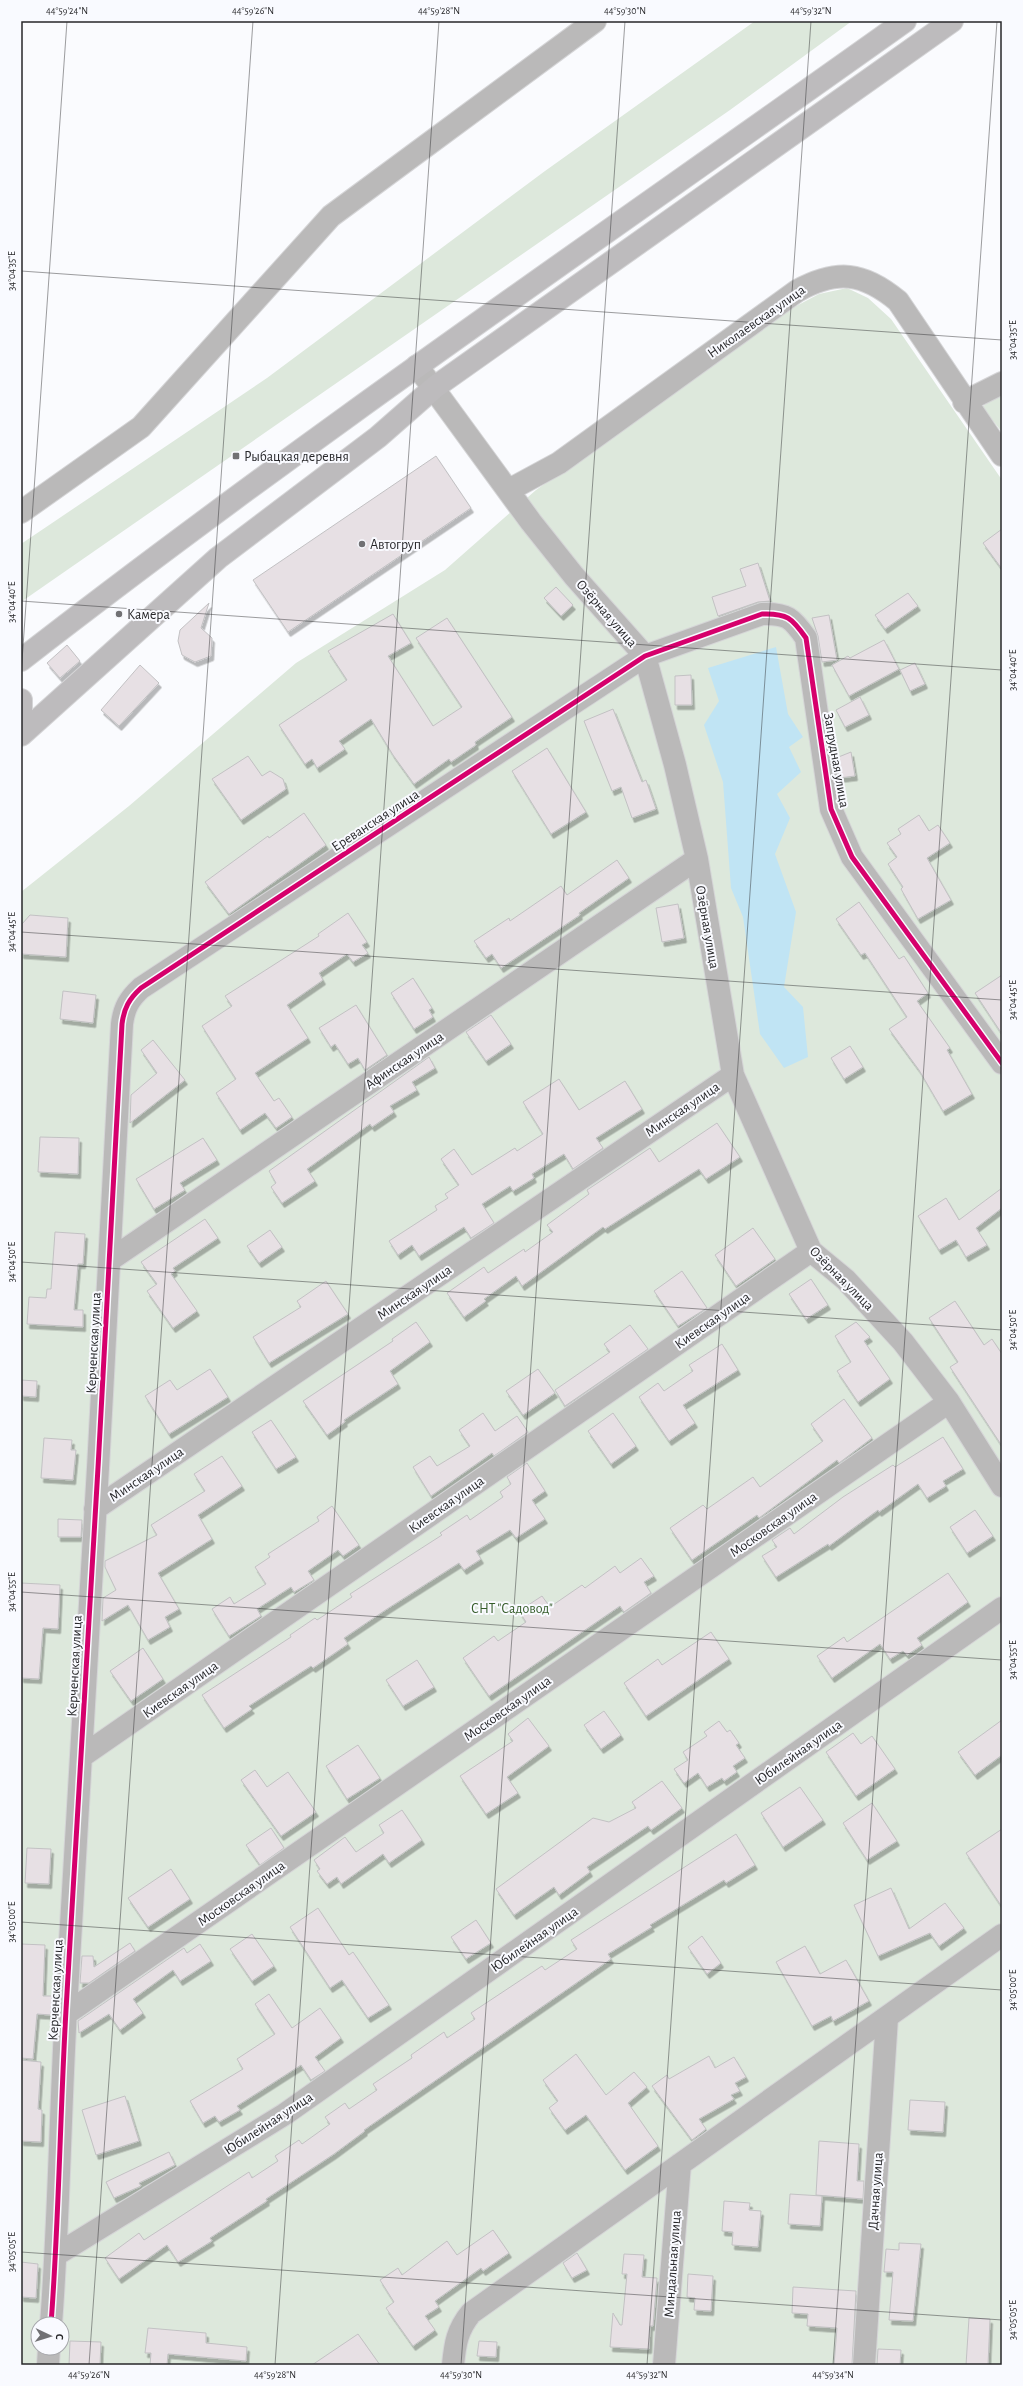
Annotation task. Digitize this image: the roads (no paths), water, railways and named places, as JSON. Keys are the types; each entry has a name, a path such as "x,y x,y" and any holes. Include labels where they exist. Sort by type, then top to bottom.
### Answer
{"main road":[{"path":"21,660 146,563 417,366 906,21"},
{"path":"21,735 218,558 378,437 435,387 952,21"},
{"path":"21,700 21,720"}],"street":[{"path":"21,512 141,427 331,216 595,21"},
{"name":"Николаевская улица","path":"509,490 559,463 797,291 817,280 838,276 861,278 881,287 898,301 964,402 1002,455"},
{"name":"Озёрная улица","path":"417,366 435,387 509,490 574,576 645,656 675,765 697,859 733,1075 811,1251 846,1280 898,1336 949,1402 1002,1486"},
{"path":"964,402 1002,383"},
{"name":"Запрудная улица","path":"645,656 762,614 780,613 791,619 806,638 832,809 852,857 1002,1063"},
{"name":"Ереванская улица","path":"124,1010 131,998 141,988 645,656"},
{"name":"Афинская улица","path":"110,1260 697,859"},
{"name":"Керченская улица","path":"52,2316 56,2256 66,2014 124,1010"},
{"name":"Минская улица","path":"95,1509 733,1075"},
{"name":"Киевская улица","path":"81,1757 811,1251"},
{"name":"Московская улица","path":"66,2014 949,1402"},
{"name":"Юбилейная улица","path":"56,2256 285,2114 1002,1608"},
{"path":"453,2365 455,2340 461,2325 471,2313 1002,1935"},
{"name":"Дачная улица","path":"864,2365 887,2018"},
{"name":"Миндальная улица","path":"664,2365 680,2164"}],"water":[{"path":"776,647 788,714 803,737 789,747 801,772 777,794 790,818 775,854 796,912 784,987 803,1007 808,1057 784,1068 760,1034 743,917 731,888 723,782 704,725 719,701 708,668"}],"place":[{"name":"Рыбацкая деревня","path":"236,456"},
{"name":"Автогруп","path":"362,544"},
{"name":"Камера","path":"119,614"}],"park label":[{"name":"СНТ \"Садовод\"","path":"512,1608"}]}
